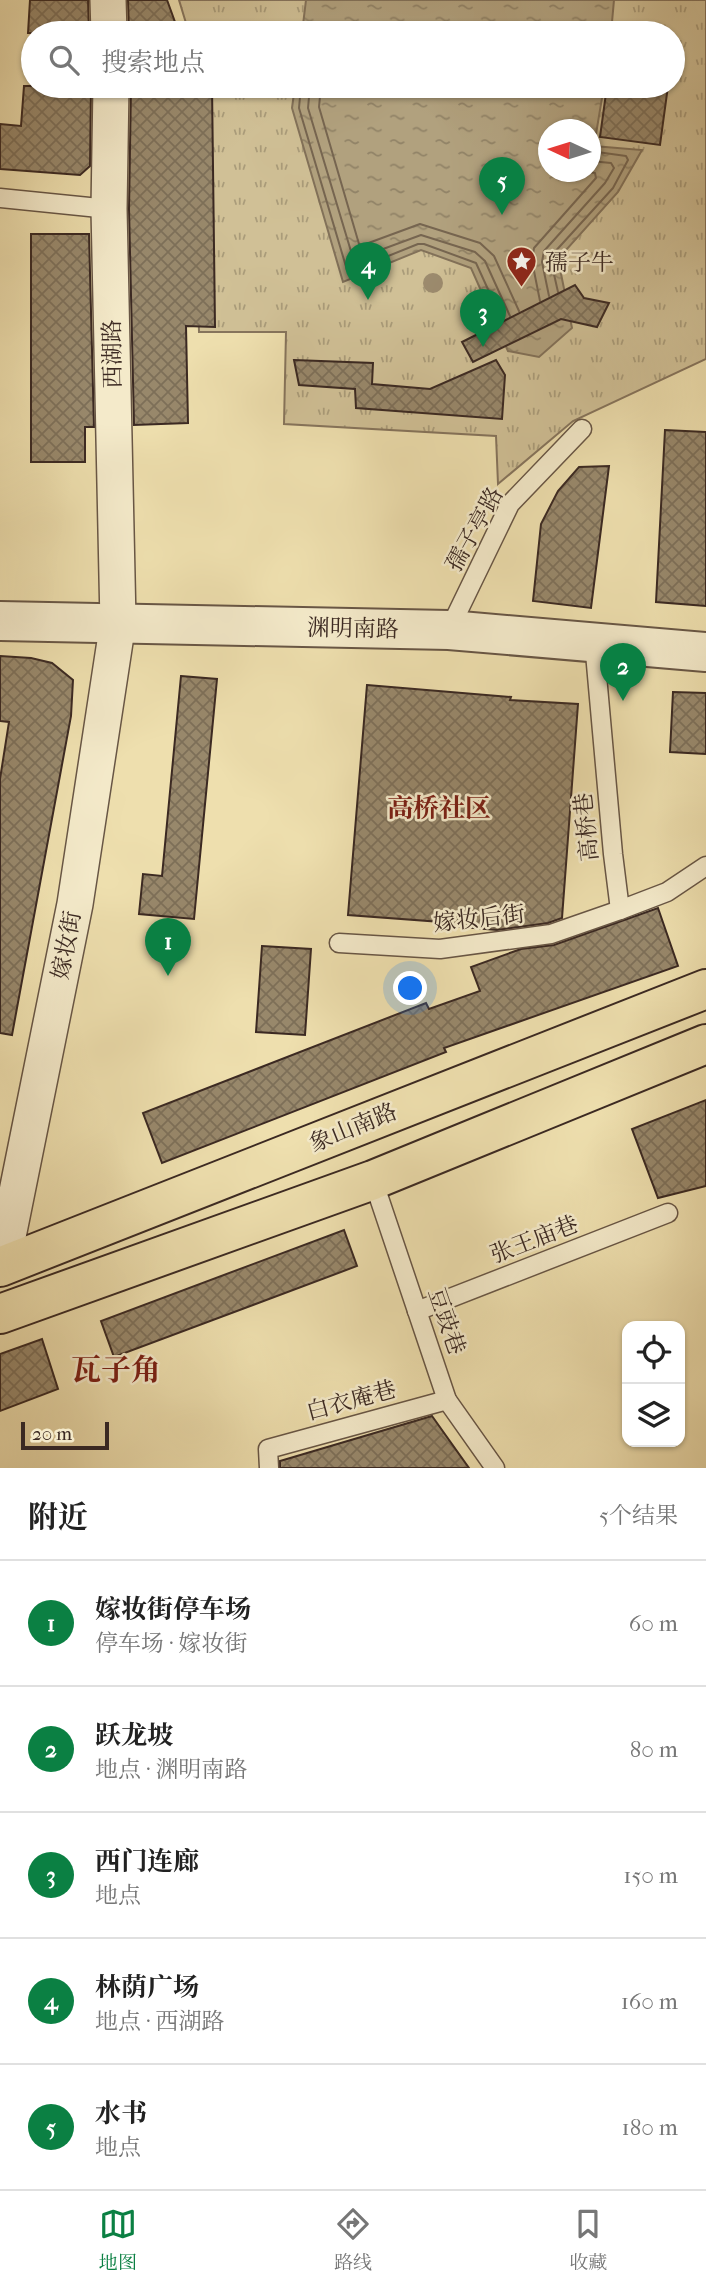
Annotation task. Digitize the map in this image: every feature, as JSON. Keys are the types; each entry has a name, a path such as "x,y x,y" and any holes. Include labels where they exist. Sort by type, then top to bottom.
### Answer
{"main road":[{"name":"象山南路","path":"1,1266 706,989"},
{"path":"0,1314 373,1180 706,1044"}],"street":[{"path":"108,0 109,21"},
{"name":"西湖路","path":"111,98 109,209 118,622"},
{"name":"渊明南路","path":"0,621 449,630 706,652"},
{"name":"嫁妆街","path":"1,1266 75,904 118,622"}],"lane":[{"path":"0,198 109,209"},
{"name":"孺子亭路","path":"449,630 510,504 582,429"},
{"name":"高桥巷","path":"594,642 620,910"},
{"path":"620,910 667,892 706,866"},
{"name":"嫁妆后街","path":"339,943 440,949 551,934 620,910"},
{"name":"豆豉巷","path":"373,1180 447,1400 495,1468"},
{"name":"张王庙巷","path":"417,1311 668,1213"},
{"name":"白衣庵巷","path":"269,1468 268,1448 447,1400"}],"green space":[{"path":"179,0 706,0 706,359 573,421 498,484 496,436 284,424 286,332 199,332 192,98 685,98 685,21 185,21"}],"water":[{"path":"306,0 614,0 612,21 303,21"},
{"path":"293,98 602,98 598,119 538,119 538,182 601,182 601,147 642,150 618,192 558,259 572,328 539,357 508,351 471,268 421,250 343,282 292,108"}],"building":[{"path":"30,0 88,0 89,21 29,21"},
{"path":"128,0 167,0 175,21 129,21"},
{"path":"23,98 91,98 90,166 80,175 0,169 0,124 21,126"},
{"path":"131,98 212,98 215,327 186,326 188,423 134,425 129,209"},
{"path":"605,98 666,98 660,145 601,137"},
{"path":"31,234 89,234 94,427 85,427 85,462 31,462"},
{"path":"575,285 584,298 609,303 597,327 561,319 473,362 462,342"},
{"path":"294,360 373,363 372,384 430,389 496,360 505,375 502,419 356,408 355,389 299,385"},
{"path":"665,430 706,432 706,606 656,602"},
{"path":"609,466 591,608 533,601 541,524 558,491 579,467"},
{"path":"0,656 31,658 52,663 73,680 71,716 12,1035 0,1033 0,779 9,722 0,721"},
{"path":"181,676 217,679 194,919 139,914 143,874 162,876"},
{"path":"367,685 511,697 510,700 578,704 562,918 548,923 497,930 440,925 441,922 348,915"},
{"path":"673,692 706,693 706,754 670,752"},
{"path":"658,908 678,966 444,1048 446,1052 162,1163 143,1113 426,1003 429,1009 480,991 471,967 521,949 554,945"},
{"path":"262,946 311,949 305,1035 256,1032"},
{"path":"706,1100 706,1186 658,1198 632,1129"},
{"path":"344,1230 357,1266 114,1357 101,1321"},
{"path":"42,1339 58,1389 0,1411 0,1354"},
{"path":"432,1416 469,1468 280,1468 280,1461"}],"place":[{"name":"水书","path":"502,215"},
{"name":"孺子牛","path":"522,289"},
{"name":"林荫广场","path":"368,300"},
{"name":"西门连廊","path":"483,347"},
{"name":"跃龙坡","path":"623,701"},
{"name":"嫁妆街停车场","path":"168,976"}],"district":[{"name":"高桥社区","path":"439,808"},
{"name":"瓦子角","path":"116,1370"}]}
